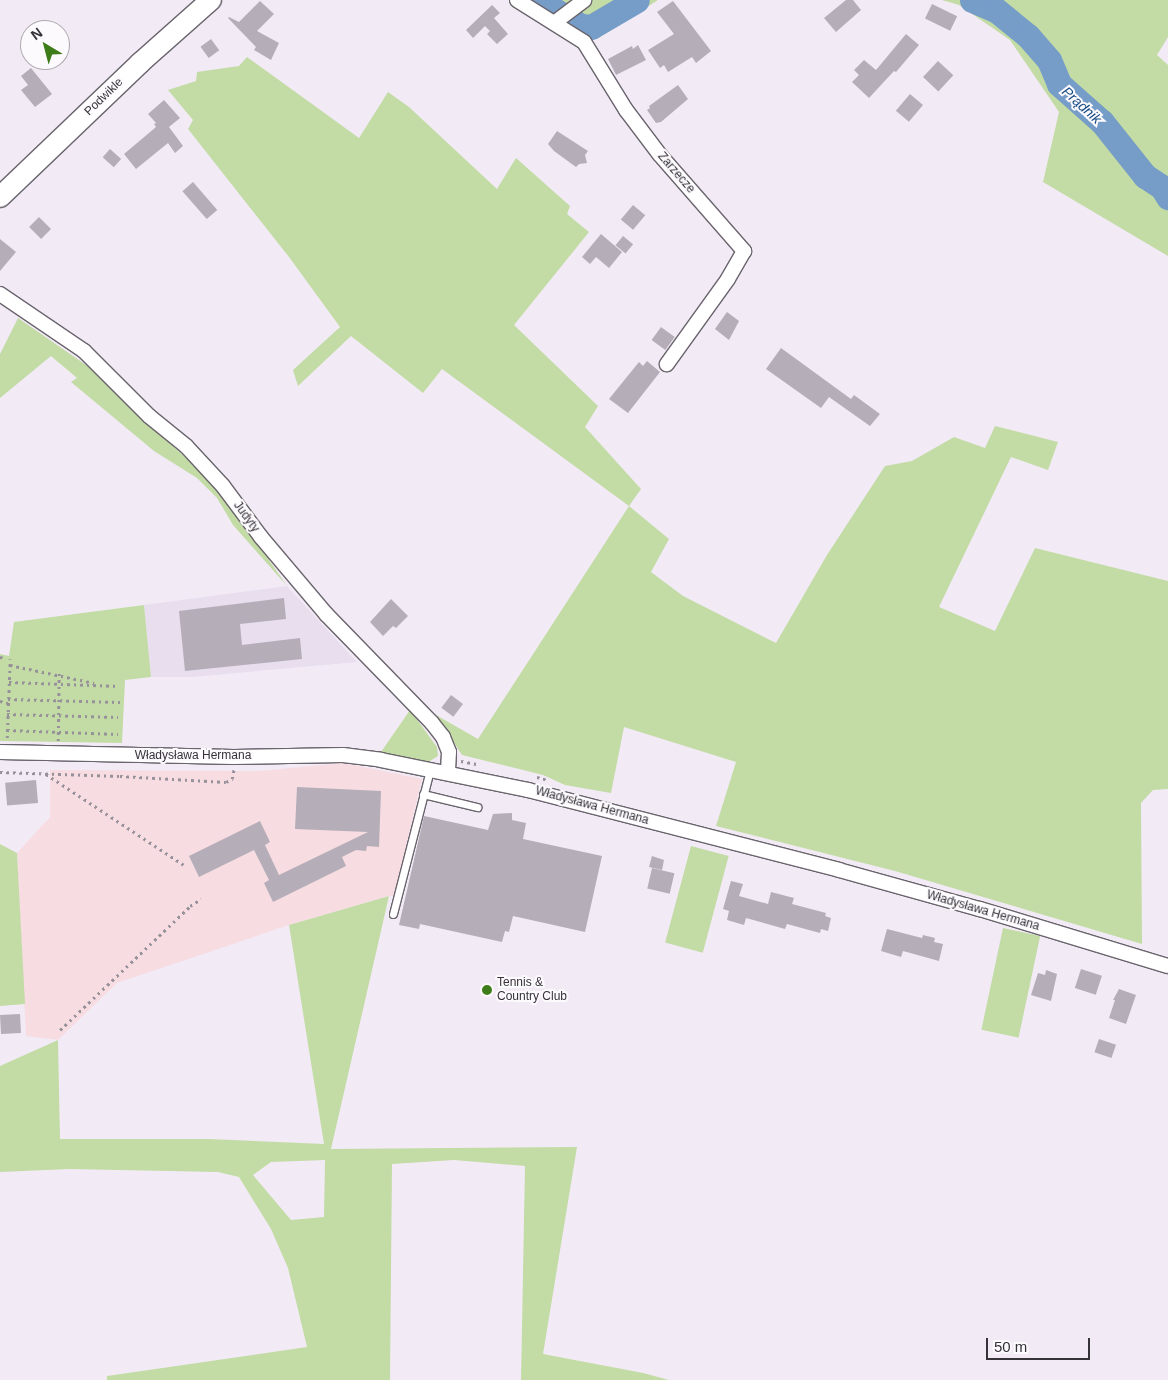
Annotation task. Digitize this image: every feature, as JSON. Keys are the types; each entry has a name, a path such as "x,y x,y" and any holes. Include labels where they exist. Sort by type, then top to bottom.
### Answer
{"street":[{"name":"Podwikle","path":"0,197 140,63 211,0"},
{"name":"Zarzecze","path":"517,0 555,22 584,42 626,110 660,155 744,251 728,279 667,364"},
{"path":"555,22 584,0"},
{"name":"Judyty","path":"0,294 84,351 149,416 192,452 223,486 261,537 326,614 443,737 449,752 448,773"},
{"name":"Władysława Hermana","path":"0,752 225,757 343,755 448,773 546,794 839,870 980,909 1168,966"}],"lane":[{"path":"393,914 430,770"},
{"path":"424,794 477,807"}],"path":[{"path":"0,657 4,658"},
{"path":"6,738 10,659"},
{"path":"10,665 101,685"},
{"path":"58,740 59,670"},
{"path":"9,682 119,686"},
{"path":"0,701 120,702"},
{"path":"8,714 118,717"},
{"path":"7,730 118,734"},
{"path":"0,772 226,782 234,776 234,762"},
{"path":"44,773 184,865"},
{"path":"60,1030 190,906 201,899"}],"shaded area":[{"path":"287,586 357,662 192,677 151,677 144,605"},
{"path":"344,763 422,779 394,896 388,896 289,925 117,983 58,1040 26,1036 17,853 50,817 50,770 258,771"}],"green space":[{"path":"522,0 658,0 597,39 586,39"},
{"path":"942,0 1168,0 1168,37 1157,55 1168,65 1168,256 1043,182 1059,112 1010,40 959,5"},
{"path":"247,57 359,138 388,92 409,107 497,189 516,158 570,206 567,214 589,232 514,325 598,406 585,427 641,489 629,506 442,369 423,393 351,336 298,386 293,370 340,327 289,257 188,129 193,120 168,90 196,81 197,72 239,66"},
{"path":"18,318 89,367 222,492 287,586 233,525 217,498 197,478 154,451 71,382 77,378 51,356 0,398 0,354"},
{"path":"995,426 1058,442 1048,470 1011,457 939,607 995,631 1035,548 1168,581 1168,789 1153,790 1141,803 1142,944 895,871 716,826 736,762 624,727 611,793 565,785 543,775 462,755 436,715 478,739 629,506 669,539 651,572 683,596 776,643 827,555 885,466 912,461 954,437 985,448"},
{"path":"144,605 151,677 125,680 122,743 0,741 0,654 9,656 14,622"},
{"path":"410,710 437,747 438,756 430,761 416,763 379,755"},
{"path":"0,844 17,853 25,1004 0,1006"},
{"path":"691,846 729,856 703,953 665,943"},
{"path":"389,896 331,1149 577,1147 543,1354 643,1373 669,1380 521,1380 525,1166 454,1160 392,1164 390,1380 107,1380 107,1376 307,1347 288,1268 271,1229 239,1177 218,1172 69,1169 0,1172 0,1066 58,1040 60,1139 209,1139 324,1144 289,925","holes":["325,1160 324,1217 291,1220 253,1175 271,1162"]},
{"path":"1003,928 1040,936 1019,1038 981,1030"}],"building":[{"path":"846,0 853,0 861,10 836,32 824,18"},
{"path":"260,1 274,14 257,31 279,43 271,60 254,50 256,47 228,18 239,22"},
{"path":"673,1 711,51 696,63 692,57 668,72 664,65 660,68 648,50 674,34 657,12"},
{"path":"932,4 957,16 950,31 925,18"},
{"path":"492,5 500,13 494,18 508,34 497,44 487,34 490,31 485,26 473,38 466,30"},
{"path":"906,34 919,45 896,72 894,71 869,98 852,82 859,75 854,70 864,60 876,70"},
{"path":"211,39 219,50 209,58 200,47"},
{"path":"638,45 646,60 616,75 608,59 632,46 633,49"},
{"path":"938,61 953,75 938,91 923,77"},
{"path":"28,70 33,70 52,94 35,107 21,90 28,85 21,76"},
{"path":"678,85 688,99 661,122 656,123 647,110 650,108 649,106"},
{"path":"910,94 923,105 909,122 896,111"},
{"path":"164,100 180,118 169,127 183,146 175,153 168,143 136,169 124,154 156,127 154,124 156,123 148,114"},
{"path":"557,131 588,151 585,155 587,163 579,164 576,167 554,151 548,144"},
{"path":"110,149 121,159 114,167 103,157"},
{"path":"193,182 217,210 207,219 182,191"},
{"path":"633,205 645,215 633,230 621,220"},
{"path":"39,217 51,229 41,239 29,227"},
{"path":"601,234 622,252 609,268 596,257 590,264 582,257"},
{"path":"623,236 633,244 626,254 615,245"},
{"path":"0,239 16,252 0,271"},
{"path":"727,312 739,321 729,340 715,329"},
{"path":"661,327 675,337 665,350 652,340"},
{"path":"781,348 851,399 854,395 880,414 870,426 829,397 821,408 766,369"},
{"path":"647,361 660,372 628,413 609,399 639,362 643,366"},
{"path":"284,598 286,619 240,624 242,645 300,638 302,659 185,671 179,611"},
{"path":"391,599 408,616 396,628 393,626 383,636 370,622"},
{"path":"451,695 463,704 453,717 441,708"},
{"path":"36,780 38,803 7,806 5,783"},
{"path":"297,787 381,791 379,847 367,846 366,851 356,850 342,857 346,866 273,902 264,883 269,880 254,850 199,877 189,856 260,821 270,842 265,845 279,875 368,832 295,829"},
{"path":"512,813 512,820 526,823 523,839 602,856 585,932 513,916 509,932 505,931 502,942 420,924 419,929 399,925 424,816 488,830 493,814"},
{"path":"652,856 664,860 662,870 649,867"},
{"path":"652,868 674,873 670,894 647,888"},
{"path":"731,881 743,884 739,896 768,904 771,892 794,898 792,904 826,913 825,916 831,918 828,931 821,929 820,933 787,924 785,929 746,918 744,925 727,920 729,911 723,909"},
{"path":"887,929 922,938 923,935 935,938 934,942 943,944 939,961 903,951 901,957 881,951"},
{"path":"1081,969 1102,976 1096,995 1075,988"},
{"path":"1046,970 1057,974 1051,1001 1031,995 1038,973 1045,975"},
{"path":"1119,989 1136,995 1126,1024 1109,1018 1115,1000 1113,1000"},
{"path":"20,1014 21,1033 1,1034 0,1015"},
{"path":"1099,1039 1116,1045 1111,1058 1094,1052"}],"waterway":[{"name":"Prądnik","path":"538,0 581,26 591,27 637,0"},
{"name":"Prądnik","path":"972,0 996,10 1028,36 1049,60 1059,84 1102,122 1145,176 1162,187 1168,197"}],"place":[{"name":"Tennis & Country Club","path":"487,990"}]}
